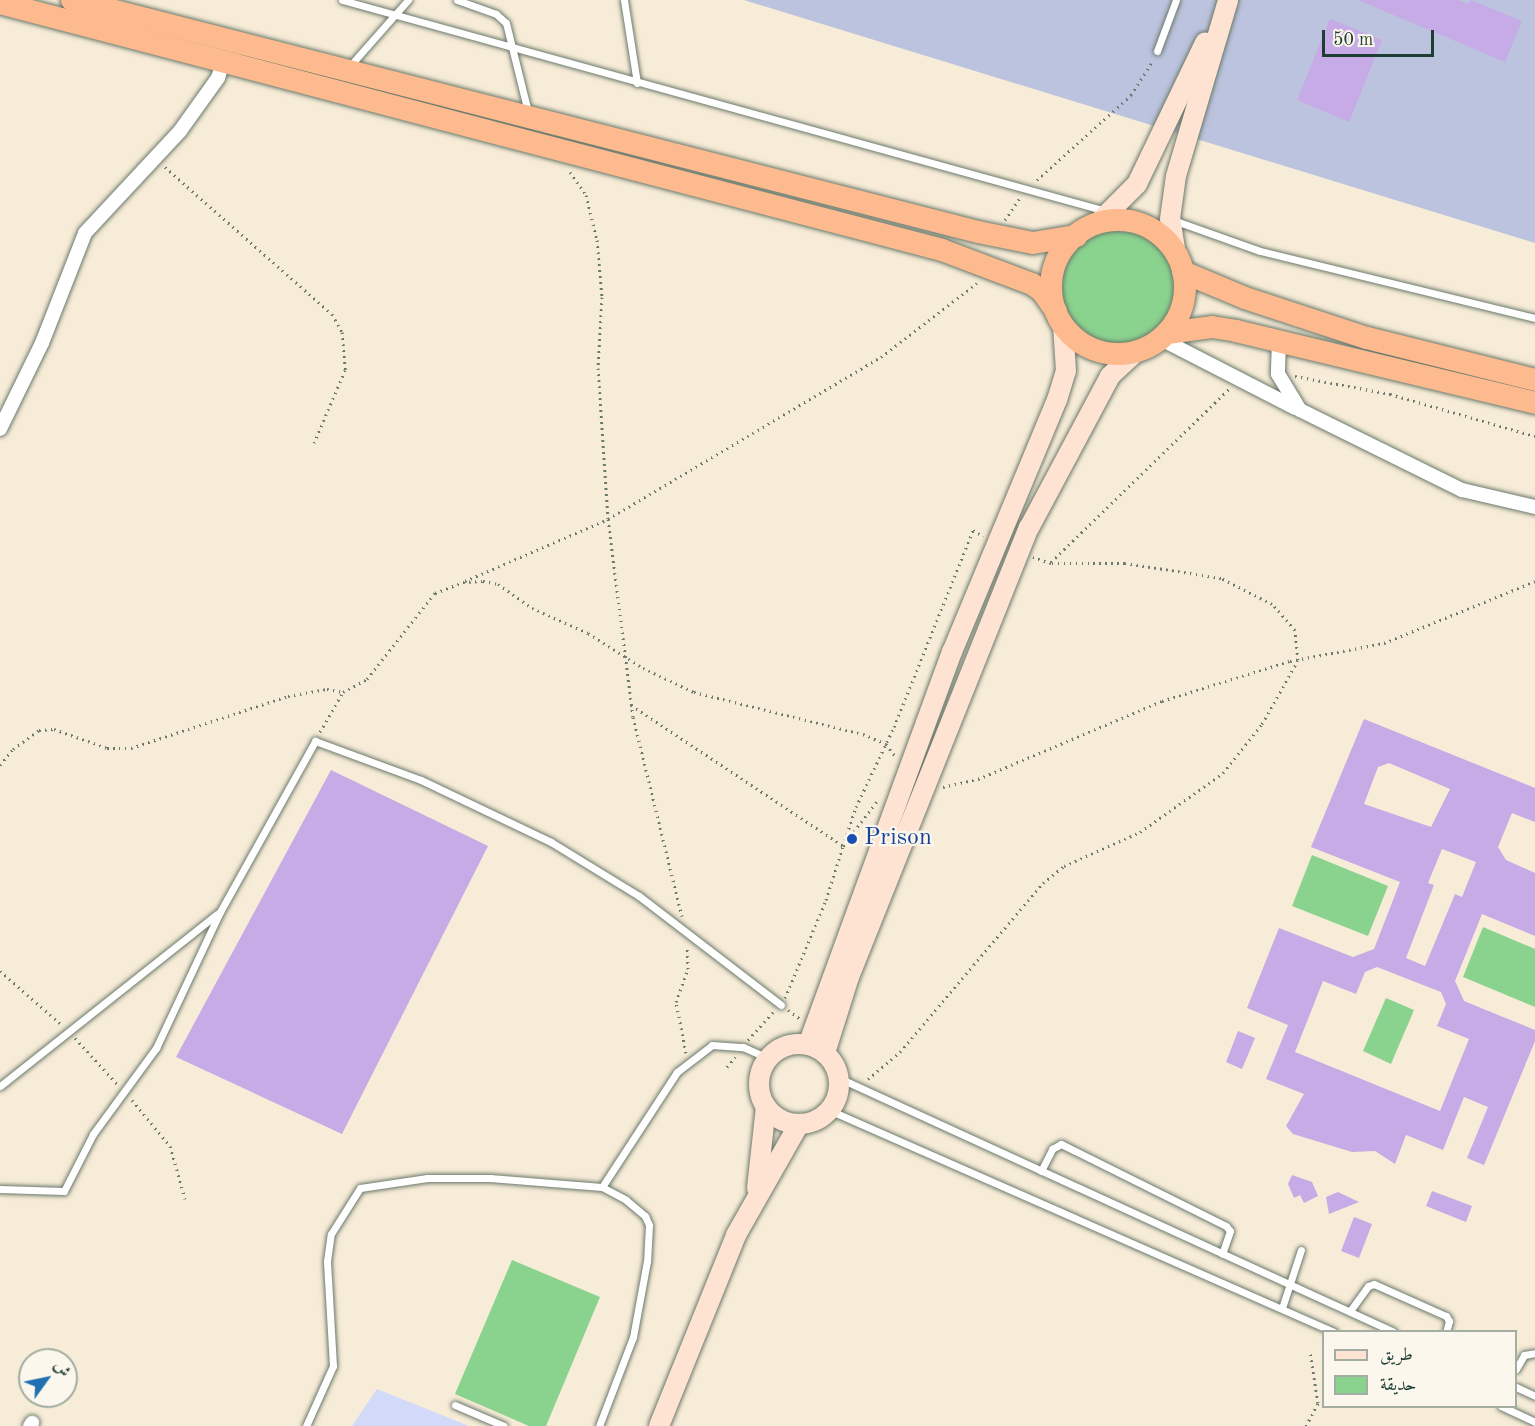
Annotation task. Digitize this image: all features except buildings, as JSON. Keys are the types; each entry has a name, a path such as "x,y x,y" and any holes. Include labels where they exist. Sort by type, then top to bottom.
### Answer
{"highway":[{"path":"72,0 998,236 1033,243 1076,236"},
{"path":"0,3 920,244 985,266 1037,288 1077,339 1096,350 1116,354 1137,351 1164,336 1212,327 1535,403"},
{"path":"1059,317 1052,291 1054,270 1062,251 1076,236 1104,218 1128,221 1147,227 1180,263 1245,298 1367,338 1535,380"},
{"path":"1164,336 1181,309 1180,263"}],"main road":[{"path":"1104,218 1137,184 1227,0"},
{"path":"1180,263 1170,219 1176,176 1227,0"},
{"path":"815,1042 849,977 919,774 952,652 1066,371 1068,346 1059,317"},
{"path":"815,1042 919,774 1018,553 1089,411 1110,375 1137,351"},
{"path":"757,1194 766,1106 759,1082 768,1058 790,1044 815,1042"},
{"path":"766,1106 775,1115 798,1124 812,1122 829,1110 839,1092 839,1078 815,1042"},
{"path":"659,1426 757,1194 798,1124"}],"street":[{"path":"0,429 42,343 85,233 157,160 218,78 223,62"},
{"path":"1164,336 1238,379 1462,490 1535,507"},
{"path":"1279,341 1278,374 1299,410"}],"lane":[{"path":"342,0 637,83 1028,188 1104,218"},
{"path":"345,70 408,0"},
{"path":"457,0 501,16 514,47 529,115"},
{"path":"624,0 637,83"},
{"path":"1157,51 1176,0"},
{"path":"1170,219 1260,251 1535,318"},
{"path":"0,1189 64,1191 93,1134 156,1048 220,912 315,741 421,780 551,842 639,896 781,1005"},
{"path":"0,1086 220,912"},
{"path":"602,1187 677,1072 712,1045 743,1047 768,1058"},
{"path":"839,1078 1390,1330"},
{"path":"829,1110 1330,1330"},
{"path":"1041,1172 1052,1149 1061,1144 1227,1226 1229,1233 1222,1254"},
{"path":"306,1426 333,1366 327,1261 331,1234 360,1188 427,1178 490,1178 602,1187 626,1200 645,1216 649,1225 647,1261 633,1337 599,1426"},
{"path":"1282,1308 1301,1250"},
{"path":"1350,1311 1368,1286 1374,1284 1446,1316 1449,1321 1447,1330"},
{"path":"1517,1367 1524,1355 1535,1353"},
{"path":"1517,1388 1535,1396"},
{"path":"455,1405 504,1426"},
{"path":"1503,1408 1535,1422"}],"path":[{"path":"998,236 1009,212 1028,188 1131,95 1157,51"},
{"path":"157,160 332,314 342,332 345,370 314,443"},
{"path":"561,170 572,173 586,195 597,240 602,297 598,368 608,519 631,705 660,831"},
{"path":"315,741 344,692 367,679 435,593 608,519 881,357 976,286 985,266"},
{"path":"1278,374 1390,394 1535,436"},
{"path":"1051,562 1238,379"},
{"path":"727,1067 758,1025 781,1005 814,933 856,807 886,744 973,530 998,543"},
{"path":"858,1088 900,1052 1043,883 1064,866 1140,832 1223,773 1262,724 1298,660 1295,630 1272,604 1221,578 1125,563 1051,562 1018,553"},
{"path":"463,582 498,584 532,608 588,633 643,668 694,692 886,744 898,760 943,787 978,780 1162,701 1298,660 1384,643 1535,581"},
{"path":"0,765 13,749 39,730 54,729 107,748 130,748 288,696 327,689 344,692"},
{"path":"631,705 843,846"},
{"path":"843,846 872,813 882,792"},
{"path":"0,971 14,979 70,1032 170,1146 185,1198"},
{"path":"781,1005 815,1042"},
{"path":"1306,1426 1318,1403 1310,1352"}],"shaded area":[{"path":"744,0 1535,0 1535,243"},
{"path":"377,1389 469,1426 352,1426"}],"green space":[{"path":"1118,229 1140,234 1159,246 1171,265 1176,287 1171,309 1159,328 1140,340 1118,345 1096,340 1077,328 1065,309 1060,287 1065,265 1077,246 1096,234"},
{"path":"1312,855 1388,886 1368,936 1292,906"},
{"path":"1483,927 1535,949 1535,1007 1463,977"},
{"path":"1386,998 1414,1010 1391,1064 1363,1051"},
{"path":"512,1260 600,1297 546,1426 529,1426 455,1394"}],"place":[{"name":"Prison","path":"852,839"}]}
